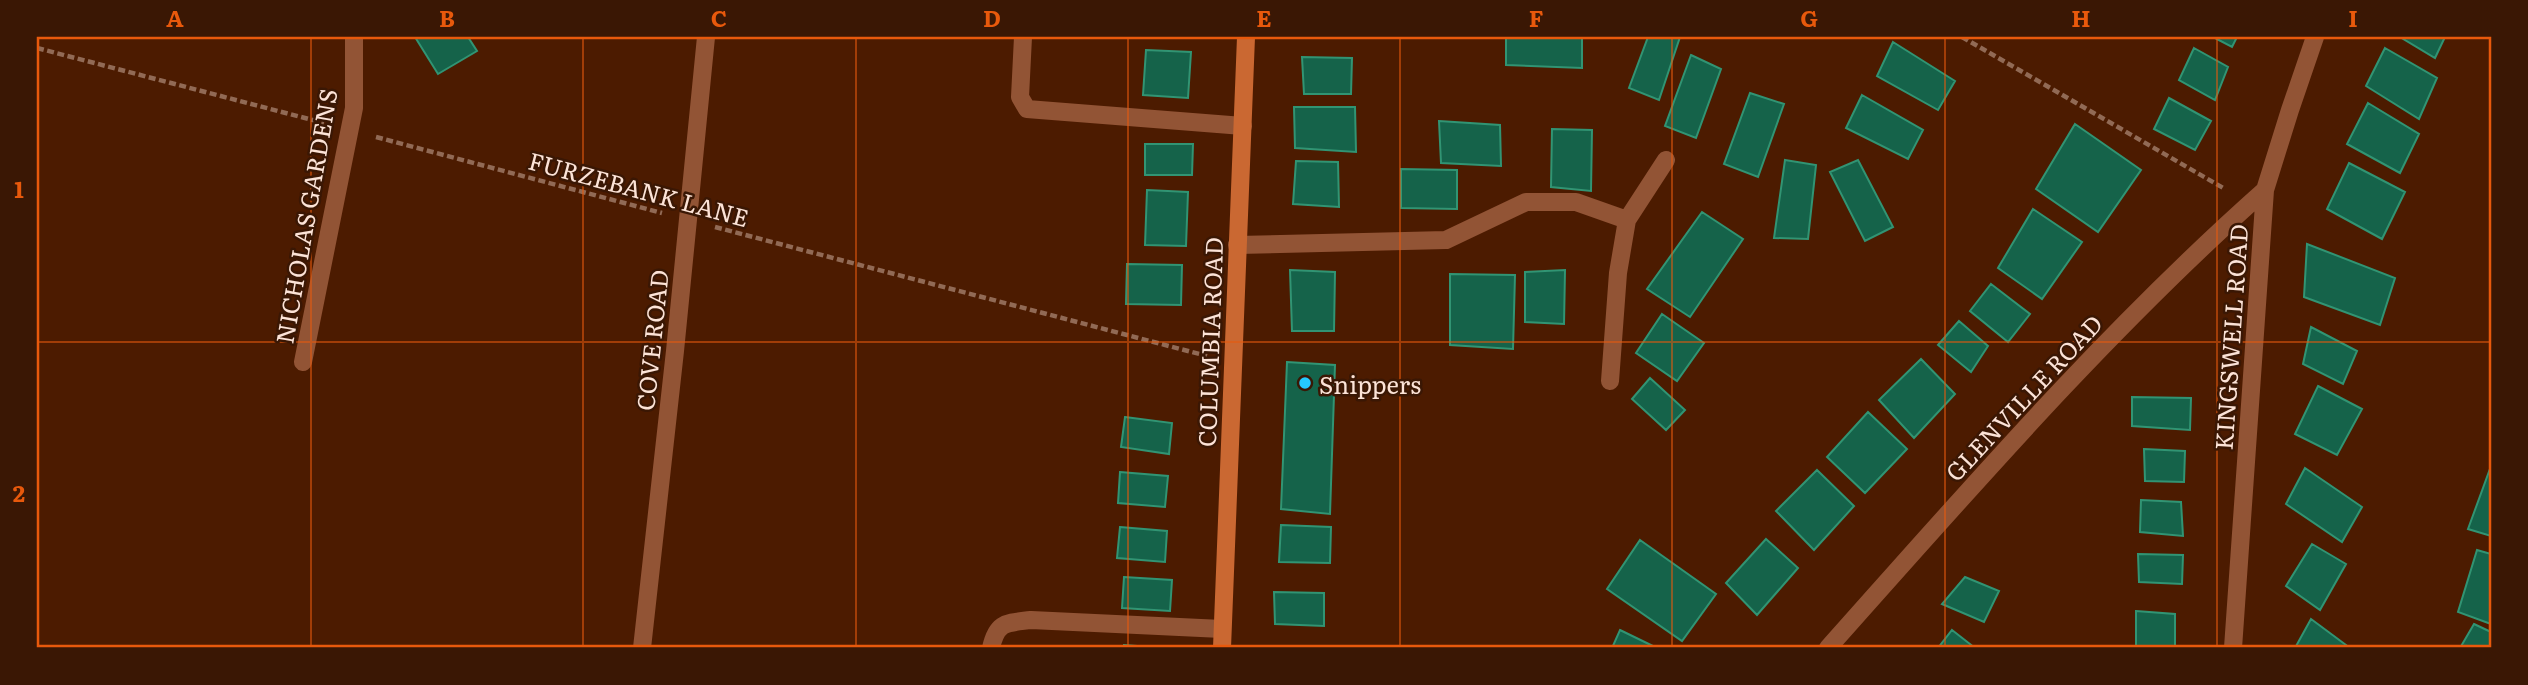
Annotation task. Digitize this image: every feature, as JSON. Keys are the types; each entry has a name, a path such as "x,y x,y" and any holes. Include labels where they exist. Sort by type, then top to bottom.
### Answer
{"street":[{"name":"NICHOLAS GARDENS","path":"303,362 354,108 354,37"},
{"name":"COVE ROAD","path":"642,648 706,37"},
{"path":"1023,37 1020,97 1027,109 1243,126"},
{"name":"COLUMBIA ROAD","path":"1222,648 1247,37"},
{"name":"KINGSWELL ROAD","path":"2233,648 2265,190 2315,37"},
{"path":"1610,381 1618,273 1627,220 1666,160"},
{"name":"GLENVILLE ROAD","path":"1828,648 2014,439 2151,298 2265,190"},
{"path":"1237,245 1446,240 1526,202 1576,202 1627,220"},
{"path":"991,648 995,633 1005,623 1031,620 1222,629"}],"path":[{"path":"1962,37 2250,204"},
{"name":"FURZEBANK LANE","path":"37,48 1232,362"}],"building":[{"path":"415,37 468,37 477,51 438,74"},
{"path":"1506,37 1582,37 1582,68 1506,65"},
{"path":"1648,37 1680,37 1659,100 1629,88"},
{"path":"2213,37 2237,37 2232,47"},
{"path":"2400,37 2445,37 2435,58"},
{"path":"1893,42 1955,81 1938,110 1877,76"},
{"path":"2194,48 2228,67 2215,100 2179,80"},
{"path":"2385,48 2437,78 2419,119 2366,86"},
{"path":"1146,50 1191,52 1188,98 1143,95"},
{"path":"1691,55 1721,69 1696,138 1665,126"},
{"path":"1302,57 1352,58 1351,94 1304,94"},
{"path":"1750,93 1784,104 1758,177 1724,164"},
{"path":"1862,95 1923,130 1908,159 1846,128"},
{"path":"2169,98 2211,121 2195,150 2154,129"},
{"path":"2368,103 2419,134 2400,173 2347,144"},
{"path":"1294,107 1355,107 1356,152 1295,148"},
{"path":"1439,121 1500,125 1501,166 1441,163"},
{"path":"2075,124 2141,170 2098,232 2036,189"},
{"path":"1552,129 1592,130 1591,191 1551,187"},
{"path":"1145,144 1193,144 1192,175 1145,175"},
{"path":"1785,160 1816,165 1808,239 1774,238"},
{"path":"1858,160 1893,227 1865,241 1830,172"},
{"path":"1296,161 1338,162 1339,207 1293,204"},
{"path":"2349,163 2405,192 2382,239 2327,209"},
{"path":"1401,169 1457,170 1457,209 1401,208"},
{"path":"1147,190 1188,192 1186,246 1145,245"},
{"path":"2033,209 2082,242 2042,299 1998,268"},
{"path":"1702,212 1743,239 1690,317 1647,289"},
{"path":"2307,244 2395,278 2380,325 2304,297"},
{"path":"1127,264 1182,265 1181,305 1126,304"},
{"path":"1290,270 1335,272 1334,331 1292,331"},
{"path":"1565,270 1564,324 1525,322 1525,272"},
{"path":"1450,274 1515,275 1513,349 1450,345"},
{"path":"1991,284 2030,314 2008,342 1970,311"},
{"path":"1662,314 1704,343 1677,381 1636,353"},
{"path":"1959,321 1988,346 1971,372 1938,345"},
{"path":"2311,327 2357,351 2343,384 2303,364"},
{"path":"1921,359 1955,394 1914,438 1879,400"},
{"path":"1287,362 1335,365 1330,514 1281,509"},
{"path":"1650,378 1685,410 1666,430 1632,399"},
{"path":"2318,386 2362,409 2337,455 2295,434"},
{"path":"2132,397 2191,398 2190,430 2132,426"},
{"path":"1868,412 1907,449 1865,493 1827,457"},
{"path":"1125,417 1172,423 1169,454 1121,447"},
{"path":"2144,449 2185,451 2184,482 2145,481"},
{"path":"2491,466 2491,536 2468,529"},
{"path":"2305,468 2362,507 2342,542 2286,504"},
{"path":"1817,470 1854,506 1814,550 1776,511"},
{"path":"1120,472 1168,476 1165,507 1118,503"},
{"path":"2141,500 2181,502 2183,536 2140,532"},
{"path":"1281,525 1331,527 1330,563 1279,562"},
{"path":"1120,527 1167,531 1165,562 1117,558"},
{"path":"1766,539 1798,568 1757,615 1726,583"},
{"path":"1640,540 1716,594 1682,641 1607,589"},
{"path":"2312,544 2346,564 2320,610 2286,586"},
{"path":"2477,550 2491,554 2491,624 2458,612"},
{"path":"2138,554 2183,555 2182,584 2139,582"},
{"path":"1124,577 1172,580 1170,611 1122,608"},
{"path":"1965,577 1999,591 1984,622 1942,604"},
{"path":"1274,592 1324,593 1324,626 1275,624"},
{"path":"2136,611 2175,614 2175,648 2136,648"},
{"path":"2311,619 2350,648 2295,648"},
{"path":"2474,624 2491,632 2491,648 2460,648"},
{"path":"1620,630 1657,648 1612,648"},
{"path":"1952,630 1975,648 1938,648"},
{"path":"1124,645 1164,648 1124,648"},
{"path":"1271,646 1314,648 1271,648"}],"place":[{"name":"Snippers","path":"1305,383"}]}
